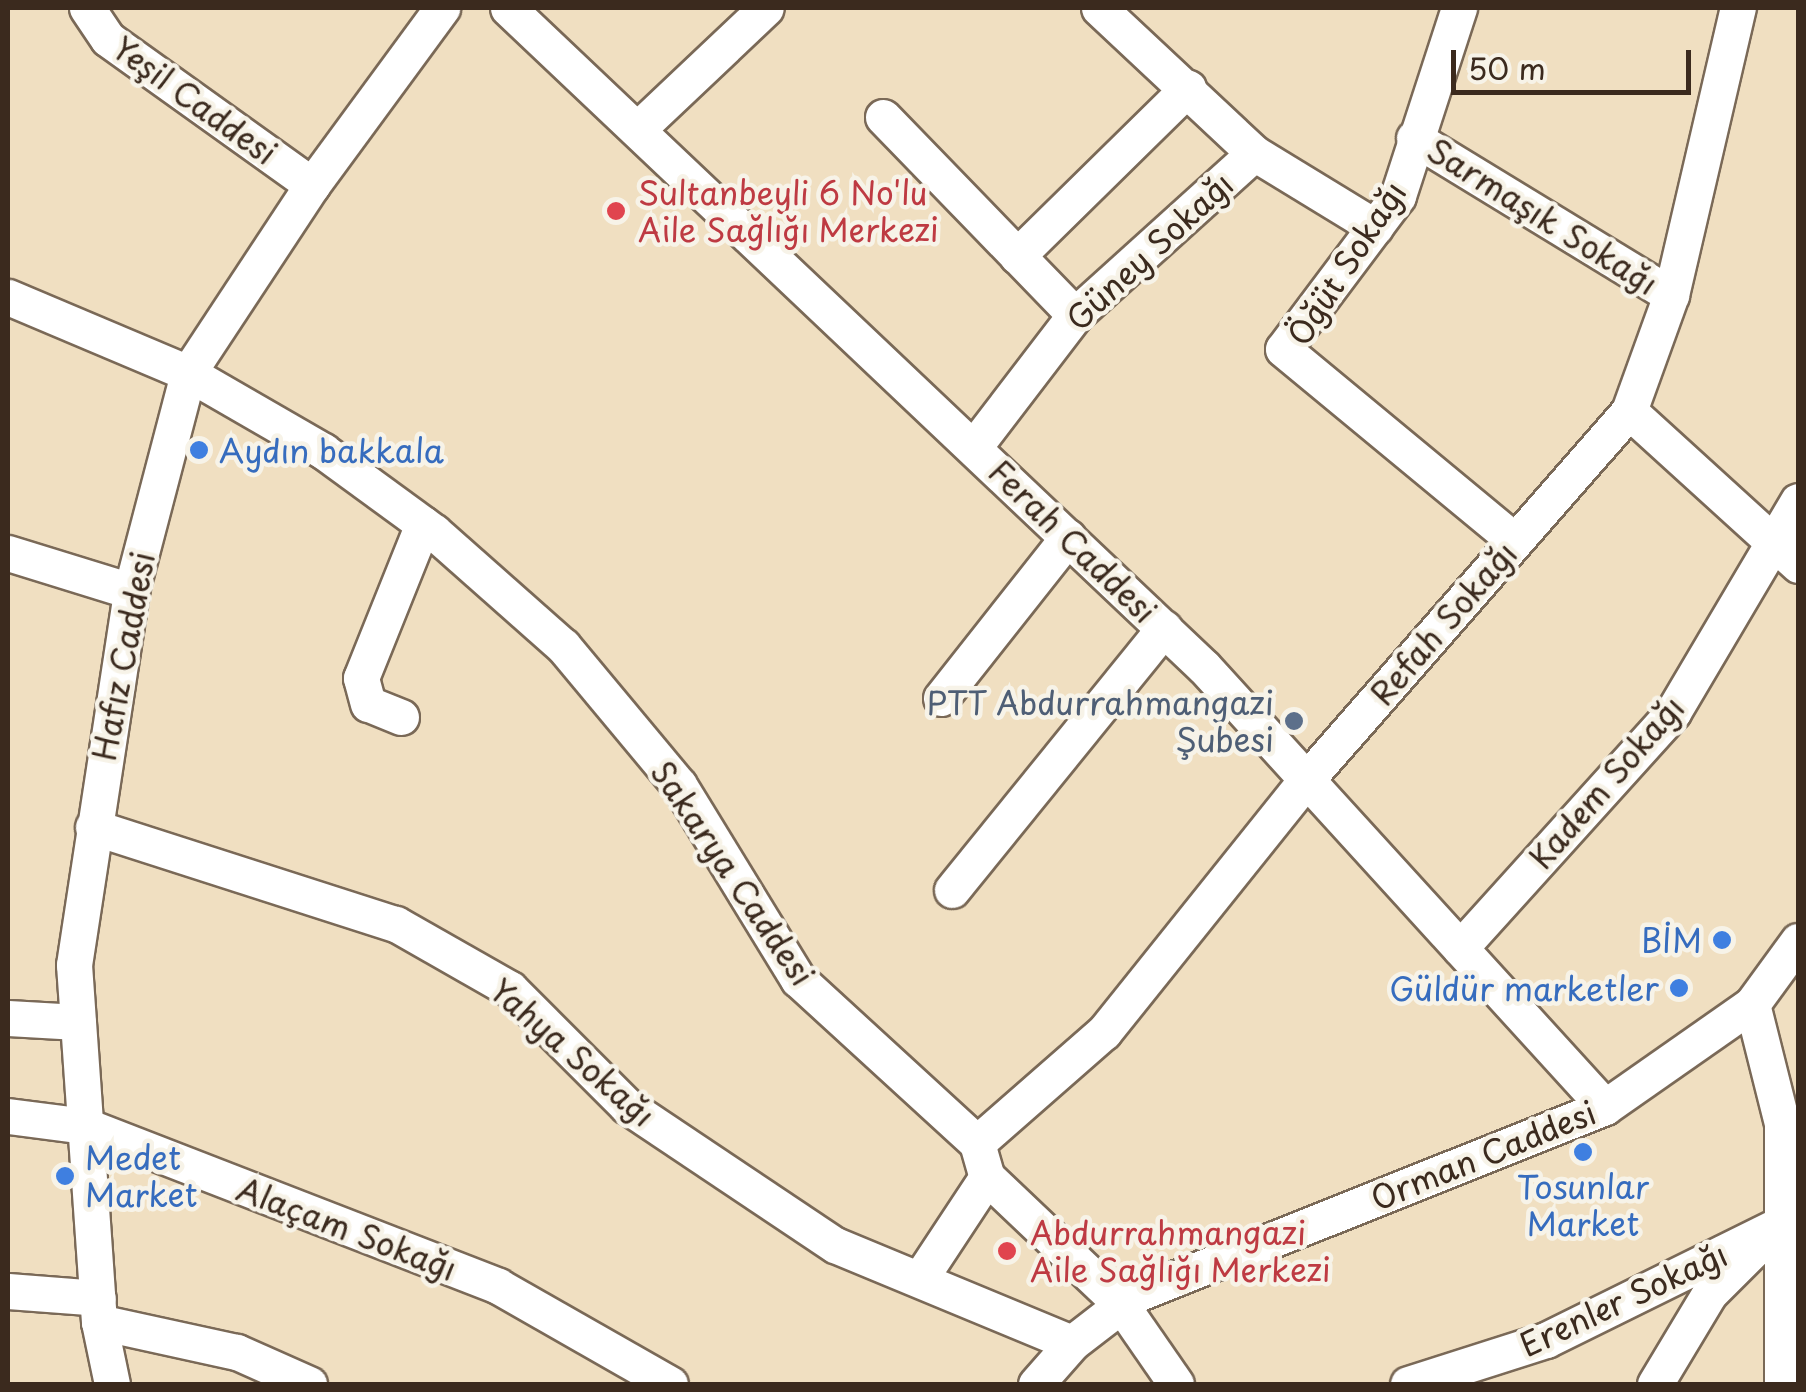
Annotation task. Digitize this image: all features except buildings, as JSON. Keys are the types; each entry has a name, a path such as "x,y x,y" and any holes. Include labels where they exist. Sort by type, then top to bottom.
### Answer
{"street":[{"name":"Yeşil Caddesi","path":"87,8 108,39 312,186"},
{"name":"Hafız Caddesi","path":"112,1384 99,1310 74,965 131,591 188,373 312,186 442,8"},
{"name":"Ferah Caddesi","path":"508,8 640,127 1164,628 1605,1107"},
{"path":"640,127 766,8"},
{"path":"1099,8 1254,153 1375,227"},
{"name":"Öğüt Sokağı","path":"1459,8 1398,196 1283,349 1515,541"},
{"name":"Refah Sokağı","path":"977,1143 1104,1032 1306,779 1629,411 1671,295 1738,8"},
{"path":"1017,256 1188,88"},
{"path":"882,117 1075,315"},
{"name":"Sarmaşık Sokağı","path":"1414,138 1671,295"},
{"name":"Güney Sokağı","path":"974,447 1075,315 1254,153"},
{"name":"Sakarya Caddesi","path":"8,297 188,373 323,452 423,524 563,646 668,771 798,979 977,1143"},
{"path":"1629,411 1784,556"},
{"name":"Kadem Sokağı","path":"1460,948 1673,712 1784,556 1798,502"},
{"path":"402,717 368,704 361,678 423,524"},
{"path":"941,698 1068,537"},
{"path":"8,553 131,591"},
{"path":"952,890 1164,628"},
{"name":"Yahya Sokağı","path":"93,827 396,924 510,989 627,1106 835,1245 922,1277 1072,1343"},
{"name":"Orman Caddesi","path":"1036,1384 1072,1343 1120,1303 1605,1107 1752,1004 1798,941"},
{"path":"1752,1004 1790,1127 1777,1226 1787,1336 1782,1384"},
{"path":"8,1018 78,1022"},
{"name":"Alaçam Sokağı","path":"8,1116 86,1126 498,1286 670,1384"},
{"path":"977,1143 987,1177 1120,1303 1176,1384"},
{"path":"922,1277 987,1177"},
{"path":"1655,1384 1708,1294 1777,1226"},
{"name":"Erenler Sokağı","path":"1408,1384 1546,1340 1777,1226"},
{"path":"8,1291 99,1310 237,1352 310,1384"}],"place":[{"name":"Sultanbeyli 6 No'lu Aile Sağlığı Merkezi","path":"616,211"},
{"name":"Aydın bakkala","path":"199,450"},
{"name":"PTT Abdurrahmangazi Şubesi","path":"1294,721"},
{"name":"BİM","path":"1722,940"},
{"name":"Güldür marketler","path":"1679,988"},
{"name":"Tosunlar Market","path":"1583,1152"},
{"name":"Medet Market","path":"65,1176"},
{"name":"Abdurrahmangazi Aile Sağlığı Merkezi","path":"1007,1251"}]}
